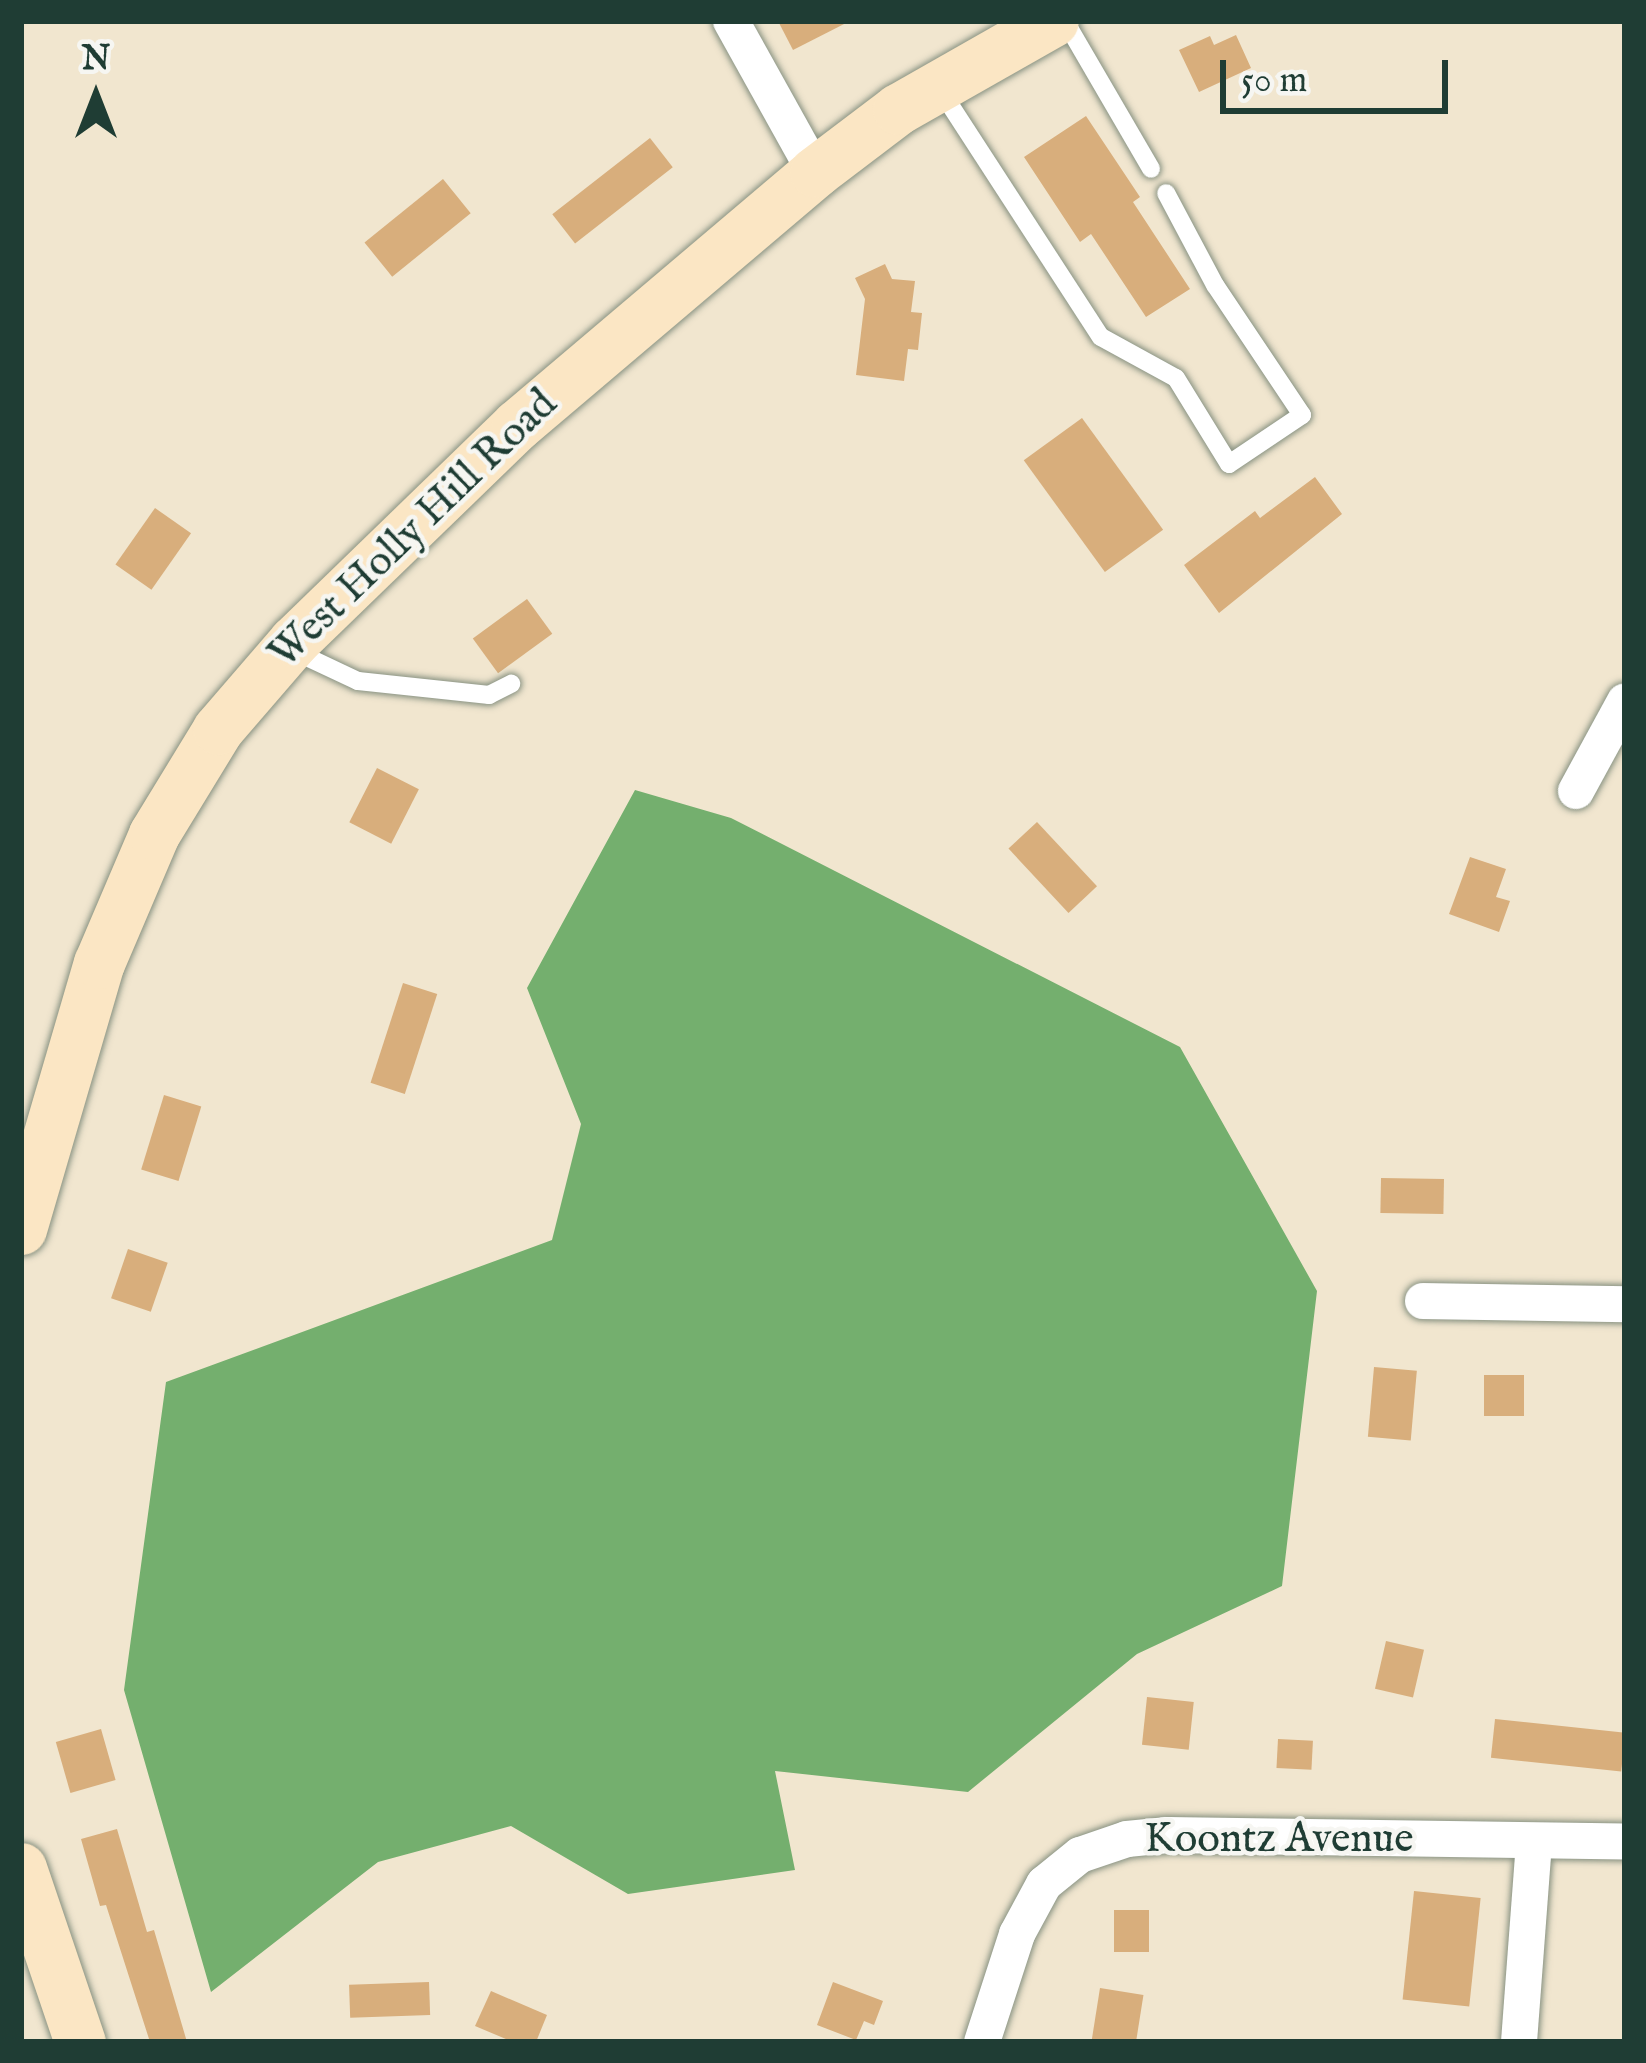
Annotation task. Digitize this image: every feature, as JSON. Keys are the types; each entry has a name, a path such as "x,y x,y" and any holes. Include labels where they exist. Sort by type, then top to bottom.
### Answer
{"street":[{"path":"731,21 814,172"},
{"name":"West Holly Hill Road","path":"21,1229 99,963 154,834 218,729 288,648 517,425 814,172 937,85 1053,21"},
{"path":"1576,790 1625,701"},
{"path":"1423,1300 1625,1304"},
{"name":"Koontz Avenue","path":"982,2042 1017,1934 1044,1883 1080,1855 1127,1839 1168,1835 1625,1841"},
{"path":"1519,2042 1534,1842"},
{"path":"21,1868 80,2042"}],"lane":[{"path":"1065,21 1151,169"},
{"path":"937,85 1100,337 1176,378 1229,464 1302,415 1215,285 1166,193"},
{"path":"288,648 358,681 489,695 511,684"}],"green space":[{"path":"635,790 731,818 1180,1047 1317,1291 1282,1586 1137,1654 968,1792 775,1771 795,1870 628,1894 511,1826 378,1862 211,1992 124,1690 166,1382 552,1240 581,1124 527,988"}],"building":[{"path":"778,21 850,21 793,50"},
{"path":"1236,35 1251,68 1199,92 1179,50 1210,36 1214,45"},
{"path":"1086,116 1140,197 1133,202 1190,289 1146,317 1091,234 1080,242 1024,157"},
{"path":"650,138 673,167 575,243 552,214"},
{"path":"443,179 471,213 392,277 365,243"},
{"path":"885,264 892,279 915,281 911,312 922,313 918,350 908,349 904,381 856,375 865,299 855,278"},
{"path":"1082,418 1163,530 1105,572 1024,460"},
{"path":"1315,477 1342,514 1219,613 1184,565 1255,511 1260,518"},
{"path":"155,508 191,533 151,590 115,565"},
{"path":"527,599 552,634 498,673 473,638"},
{"path":"377,768 419,789 391,844 349,822"},
{"path":"1037,822 1097,886 1068,913 1008,849"},
{"path":"1470,857 1506,869 1496,897 1510,901 1499,932 1449,914"},
{"path":"403,983 437,994 405,1094 371,1083"},
{"path":"164,1095 201,1106 178,1181 141,1170"},
{"path":"1381,1178 1444,1179 1443,1214 1380,1213"},
{"path":"128,1249 168,1263 151,1312 111,1298"},
{"path":"1374,1367 1417,1371 1411,1440 1368,1437"},
{"path":"1484,1375 1524,1375 1524,1416 1484,1416"},
{"path":"1386,1641 1424,1650 1413,1698 1375,1689"},
{"path":"1147,1697 1194,1702 1189,1750 1142,1745"},
{"path":"1495,1719 1625,1733 1621,1771 1491,1758"},
{"path":"101,1729 116,1780 70,1793 56,1742"},
{"path":"1278,1739 1313,1741 1311,1770 1276,1768"},
{"path":"117,1829 147,1932 154,1930 187,2042 150,2042 106,1905 100,1906 81,1839"},
{"path":"1414,1891 1481,1898 1469,2006 1403,1999"},
{"path":"1114,1910 1149,1910 1149,1952 1114,1952"},
{"path":"429,1982 430,2015 350,2018 349,1985"},
{"path":"833,1982 883,2001 874,2025 864,2021 856,2040 817,2025"},
{"path":"1100,1988 1143,1995 1136,2042 1091,2042"},
{"path":"491,1991 547,2015 536,2042 513,2042 475,2026"}]}
